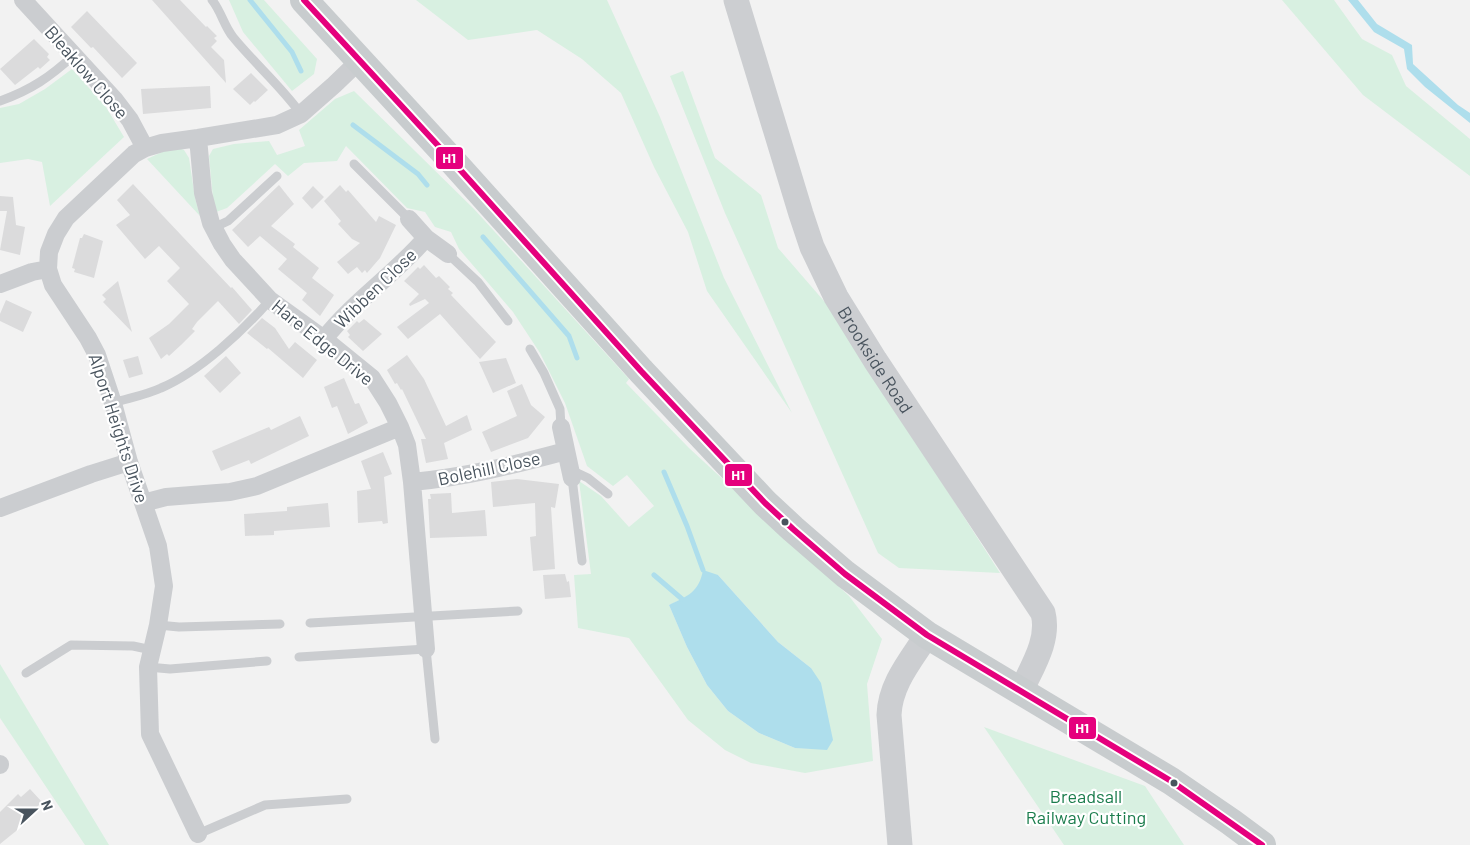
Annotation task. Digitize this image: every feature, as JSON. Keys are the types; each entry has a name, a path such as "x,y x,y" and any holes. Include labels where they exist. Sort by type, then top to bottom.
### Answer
{"main road":[{"path":"304,0 461,170 640,371 793,530 845,574 928,635 1170,781 1262,845"}],"street":[{"name":"Bleaklow Close","path":"23,0 114,98 130,120 146,148"},
{"name":"Brookside Road","path":"736,0 812,248 836,297 875,360 1043,613 1046,623 1045,634 1021,691"},
{"path":"0,284 32,272 48,269 49,252 56,234 66,218 127,160 146,148 162,142 277,125 301,114 359,61"},
{"name":"Hare Edge Drive","path":"198,138 203,193 213,228 233,260 270,300 324,339 372,378 400,427 407,445 412,482 426,649"},
{"name":"Wibben Close","path":"409,219 426,238 448,254"},
{"name":"Wibben Close","path":"324,339 337,322 414,252 426,238"},
{"name":"Alport Heights Drive","path":"48,269 53,285 88,338 96,355 113,403 129,462 158,546 164,586 158,625 148,667 150,734 198,834"},
{"path":"143,503 166,497 230,492 257,486 400,427"},
{"path":"561,427 571,474"},
{"name":"Bolehill Close","path":"412,482 450,478 498,469 566,451"},
{"path":"0,508 129,462"},
{"path":"900,845 889,715 890,702 900,678 928,635"}],"lane":[{"path":"212,0 232,36 301,114"},
{"path":"0,101 37,85 58,70 74,55"},
{"path":"354,164 409,219"},
{"path":"213,228 228,222 277,176"},
{"path":"448,254 478,282 508,321"},
{"path":"113,403 161,388 196,368 254,318 270,300"},
{"path":"530,348 544,373 560,409 561,427"},
{"path":"582,561 571,474 588,478 608,494"},
{"path":"310,623 518,611"},
{"path":"158,625 180,627 280,624"},
{"path":"26,673 71,645 133,646 152,650"},
{"path":"299,657 426,649 434,739"},
{"path":"148,667 170,669 267,661"},
{"path":"198,834 264,805 347,799"}],"green space":[{"path":"229,0 264,0 317,59 314,74 292,91 243,32"},
{"path":"416,0 607,0 660,117 724,278 792,413 707,291 688,232 654,167 621,93 582,59 537,30 468,40"},
{"path":"1282,0 1334,0 1362,39 1392,55 1406,86 1470,139 1470,176 1363,95"},
{"path":"72,69 106,107 124,137 50,206 42,162 28,159 0,163 0,108 19,104 45,89"},
{"path":"683,71 715,158 761,195 778,248 830,308 1000,573 899,568 878,553 725,213 670,76"},
{"path":"354,91 474,209 629,379 626,383 689,448 849,596 882,639 867,684 873,761 805,773 751,763 725,750 688,720 629,638 578,628 574,575 591,574 579,481 601,496 629,527 654,506 627,475 613,486 587,466 565,403 540,353 513,312 459,249 451,232 435,227 425,212 407,208 346,146 337,161 304,163 288,176 275,164 227,208 216,212 209,156 213,149 234,144 269,141 277,155 305,146 299,130 335,99","holes":["718,575 778,642 811,668 827,749 795,748 759,733 728,711 707,685 687,647 669,605 691,595 701,581"]},
{"path":"175,146 184,150 189,158 195,198 200,216 147,159"},
{"path":"0,664 109,845 85,845 0,718"},
{"name":"Breadsall Railway Cutting","path":"984,727 1145,786 1184,845 1064,845"}],"water":[{"path":"1348,0 1358,0 1377,24 1412,45 1413,64 1458,105 1470,113 1470,123 1425,87 1407,69 1404,49 1374,32"},
{"path":"703,570 718,575 778,642 811,668 821,683 833,740 827,750 795,748 759,733 728,711 707,685 687,647 669,605 692,592 699,583"}],"building":[{"path":"152,0 180,0 217,36 214,38 217,41 211,47 224,60 226,83"},
{"path":"87,11 137,63 122,78 71,27"},
{"path":"34,39 49,54 47,57 50,60 40,69 38,67 15,85 0,69"},
{"path":"251,73 268,90 250,105 233,89"},
{"path":"210,86 211,108 143,114 141,89"},
{"path":"133,184 252,310 239,324 218,301 197,322 192,329 195,331 169,356 167,354 161,359 149,338 169,324 189,304 167,281 180,268 159,246 145,259 116,225 130,215 117,200"},
{"path":"279,185 294,204 271,226 295,244 293,247 319,268 312,278 334,295 320,316 302,300 307,293 278,269 287,259 260,236 248,247 232,230"},
{"path":"340,185 346,192 348,190 376,222 379,216 396,225 380,258 367,273 365,270 362,273 357,267 348,274 337,262 360,243 352,239 338,224 341,221 324,201"},
{"path":"313,186 324,197 312,209 302,198"},
{"path":"0,196 13,197 16,225 25,227 20,255 0,250 7,211 0,211"},
{"path":"84,234 103,241 94,278 74,272 75,269 72,268 80,238"},
{"path":"424,265 436,278 439,276 450,287 448,289 453,293 451,295 496,342 480,359 440,314 408,339 397,327 429,303 425,299 410,306 409,304 419,294 404,281 418,267 420,269"},
{"path":"118,281 132,332 103,302 106,299 102,295"},
{"path":"6,300 32,312 23,332 0,321 0,314"},
{"path":"262,318 275,328 289,349 295,342 317,360 303,378 247,333"},
{"path":"364,319 382,334 363,351 348,337 350,335 347,331 357,321 359,323"},
{"path":"407,355 424,379 446,426 467,415 472,430 444,443 448,459 426,463 421,439 426,439 402,389 397,383 395,384 387,370"},
{"path":"138,356 143,374 129,378 123,360"},
{"path":"226,356 241,373 220,393 204,376"},
{"path":"506,358 516,383 493,393 479,362"},
{"path":"344,378 355,404 359,403 368,423 348,434 337,406 332,408 324,387"},
{"path":"522,384 531,405 545,417 528,438 491,452 482,432 517,416 507,391"},
{"path":"300,416 309,436 251,464 249,460 221,471 212,451 269,427 271,430"},
{"path":"383,452 392,474 384,477 388,523 383,524 382,521 358,523 357,491 371,489 361,461"},
{"path":"517,479 559,484 555,508 551,507 555,569 533,571 530,537 536,536 535,503 493,507 491,482"},
{"path":"451,493 452,513 485,510 487,536 430,538 428,499 431,499 430,494"},
{"path":"328,503 330,527 274,531 274,535 245,536 244,514 287,511 287,507"},
{"path":"565,574 567,582 569,581 571,597 545,599 543,575"},
{"path":"30,789 42,802 24,820 26,823 0,844 0,812 18,794 21,797"}],"waterway":[{"path":"250,0 292,52 301,71"},
{"path":"353,125 418,174 427,185"},
{"path":"483,237 569,336 577,358"},
{"path":"664,472 703,570"},
{"path":"654,575 682,599"}],"transit line":[{"name":"H1","path":"304,0 455,164 641,371 765,503 793,529 845,574 927,635 1171,781 1262,845"}]}
